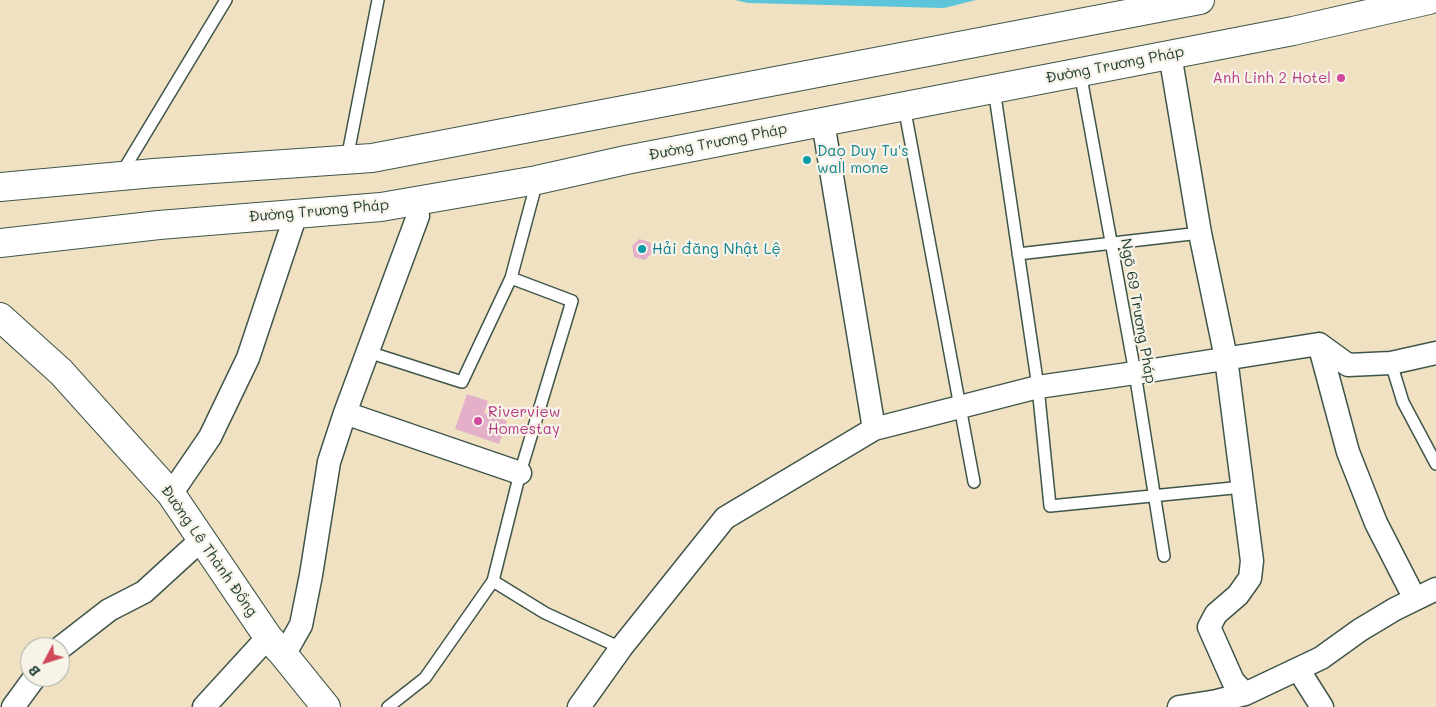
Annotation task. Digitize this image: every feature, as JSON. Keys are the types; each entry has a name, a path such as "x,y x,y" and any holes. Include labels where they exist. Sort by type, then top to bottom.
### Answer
{"main road":[{"path":"0,187 382,156 1200,0"},
{"name":"Đường Trương Pháp","path":"0,243 159,225 381,207 537,180 626,160 1293,31 1430,0"},
{"name":"Đường Lê Thành Đồng","path":"0,316 61,372 171,494 276,646 326,707"}],"street":[{"path":"1170,54 1200,233 1226,358 1252,561 1250,578 1238,595 1216,614 1209,626 1233,681 1246,694"},
{"path":"823,122 874,430"},
{"path":"204,707 300,625 311,575 329,462 345,413 418,216 415,201"},
{"path":"171,494 210,437 248,358 296,214"},
{"path":"1179,707 1246,694 1321,658 1360,630 1395,609 1430,595 1376,523 1348,452 1319,344"},
{"path":"579,707 621,648 725,518 874,430 1038,387 1135,374 1319,344 1348,365 1391,363 1436,353"},
{"path":"345,413 520,473"},
{"path":"70,640 108,610 144,592 202,539"},
{"path":"1298,669 1322,707"},
{"path":"13,707 27,687"}],"lane":[{"path":"120,176 226,0"},
{"path":"347,159 378,0"},
{"name":"Ngõ 69 Trương Pháp","path":"1080,72 1135,374 1164,556"},
{"path":"994,88 1038,387 1050,506 1243,487"},
{"path":"904,106 974,482"},
{"path":"368,352 462,382 511,278 537,180"},
{"path":"1018,254 1200,233"},
{"path":"388,707 425,678 494,581 520,473 572,301 511,278"},
{"path":"1391,363 1403,402 1436,464"},
{"path":"494,581 545,613 621,648"}],"water":[{"path":"735,0 976,0 944,8 748,3"}],"building":[{"name":"Hải đăng Nhật Lệ","path":"639,239 650,242 653,252 645,260 634,257 632,246"},
{"path":"467,394 488,401 484,413 507,421 499,444 455,429"}],"place":[{"name":"Anh Linh 2 Hotel","path":"1341,78"},
{"name":"Dao Duy Tu's wall mone","path":"807,160"},
{"name":"Hải đăng Nhật Lệ","path":"642,249"},
{"name":"Riverview Homestay","path":"478,421"}]}
